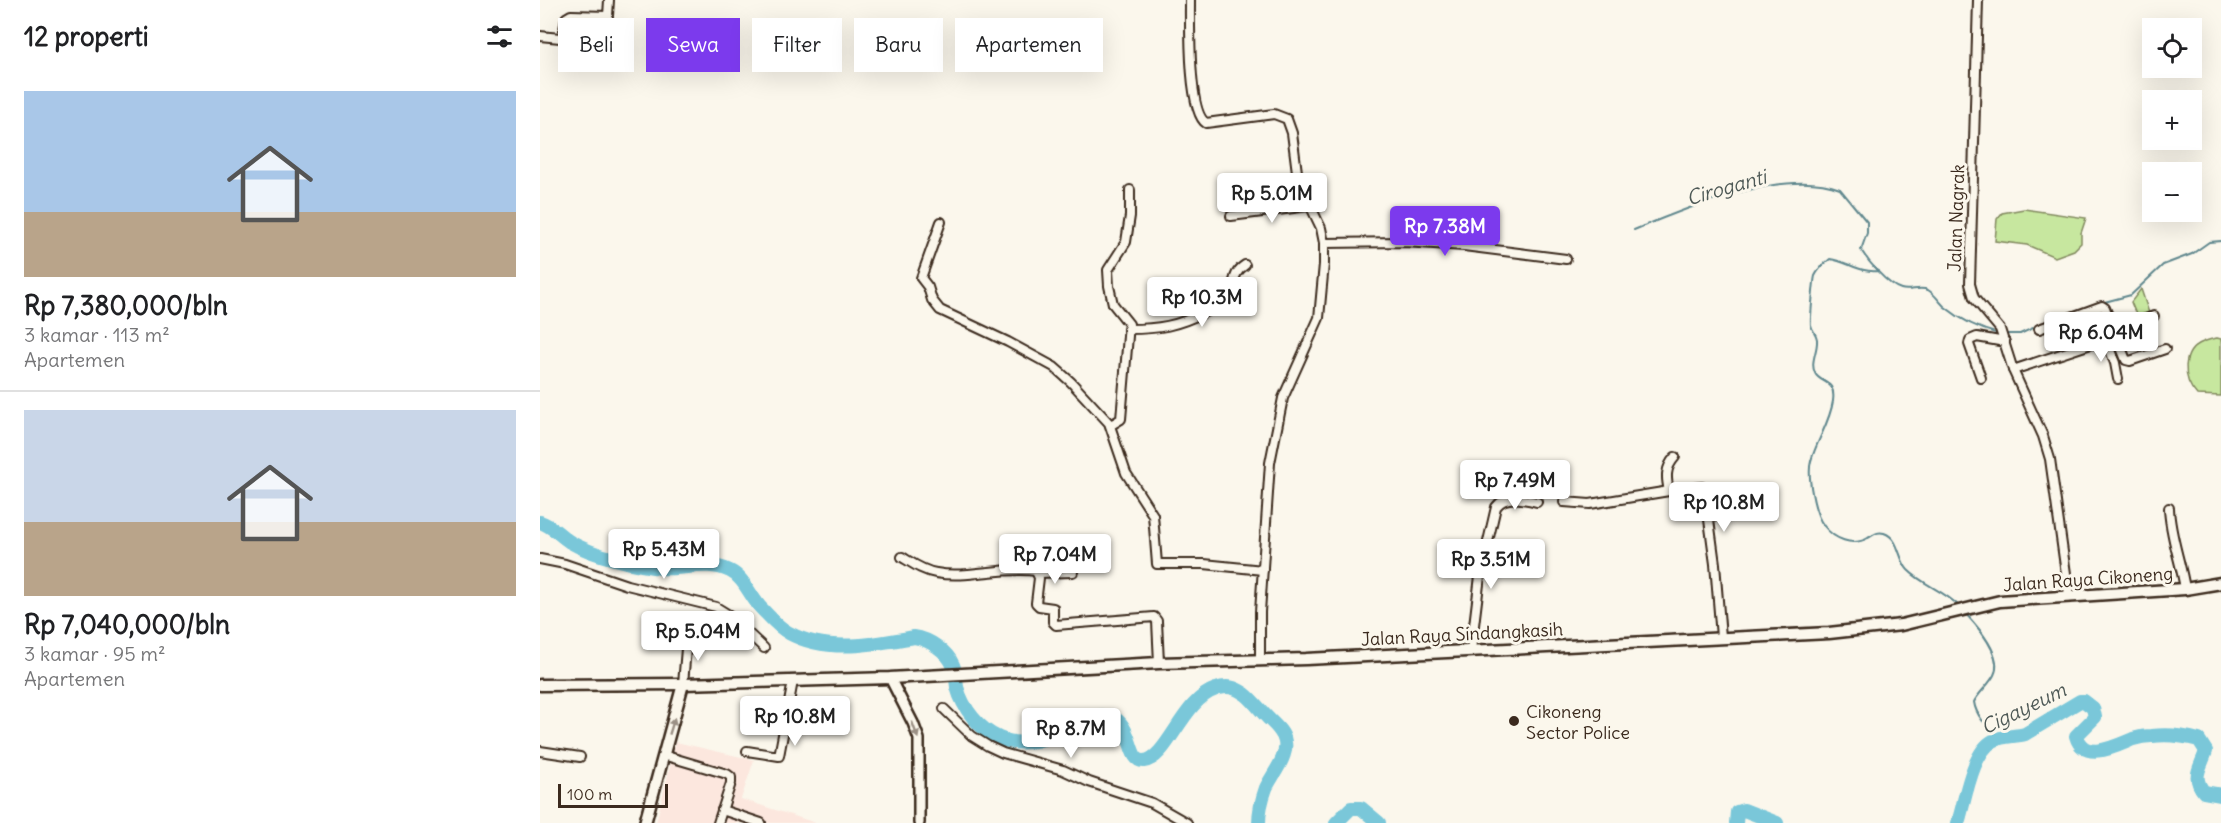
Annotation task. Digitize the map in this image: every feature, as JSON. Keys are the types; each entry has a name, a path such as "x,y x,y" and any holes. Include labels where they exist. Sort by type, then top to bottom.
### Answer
{"highway":[{"name":"Jalan Raya Cikoneng","path":"1958,610 2000,601 2186,589 2221,583"},
{"name":"Jalan Raya Sindangkasih","path":"890,678 1159,663 1306,659 1829,633 1925,621 1958,610"},
{"path":"540,686 890,678"},
{"path":"645,823 683,684"}],"main road":[{"path":"890,678 919,739 919,823"}],"street":[{"path":"540,36 560,38 563,36 566,18 571,15 608,16 609,0"},
{"path":"1190,0 1192,71 1201,120 1210,123 1274,114 1284,117 1291,127 1298,180 1319,222 1324,243 1319,318 1288,382 1273,442 1263,570 1260,659"},
{"name":"Jalan Nagrak","path":"1978,0 1969,278 1974,298 2001,330 2013,370 2043,436 2050,459 2069,595"},
{"path":"1111,425 1121,419 1128,329 1127,321 1113,304 1108,286 1108,270 1126,242 1130,216 1130,190"},
{"path":"1231,216 1309,206"},
{"path":"941,222 921,278 937,307 1054,367 1111,425 1126,473 1153,515 1157,564 1199,564 1263,570"},
{"path":"1324,243 1377,241 1452,245 1566,259"},
{"path":"1128,329 1174,326 1215,306 1227,297 1236,272 1245,265"},
{"path":"2039,329 2102,306 2124,359"},
{"path":"2013,370 2106,340 2154,316"},
{"path":"1981,378 1969,344 1970,340 1977,337 2005,342"},
{"path":"2106,340 2115,363 2118,379"},
{"path":"2115,363 2124,359 2130,361 2165,349"},
{"path":"1669,492 1666,473 1670,462 1675,457"},
{"path":"1564,502 1590,504 1702,487 1705,490 1715,564 1721,637"},
{"path":"1470,650 1480,576 1496,507 1500,502 1516,498 1538,502"},
{"path":"2169,508 2170,523 2186,589"},
{"path":"902,557 936,574 1005,570 1037,573 1072,572"},
{"path":"540,559 564,564 627,585 716,607 729,615 764,648"},
{"path":"1037,573 1039,578 1036,603 1039,606 1053,608 1054,624 1155,617 1159,663"},
{"path":"683,684 687,637"},
{"path":"747,751 779,756 793,681"},
{"path":"944,709 972,736 988,746 1003,753 1063,770 1089,782 1152,803 1187,823"},
{"path":"540,751 580,757"},
{"path":"663,754 729,775 731,783 718,823"},
{"path":"722,810 761,823"}],"shaded area":[{"path":"676,742 754,760 741,799 816,823 656,823"}],"green space":[{"path":"2024,209 2086,218 2081,233 2081,243 2074,250 2055,257 2027,245 1995,241 1997,219 2002,213"},
{"path":"2141,289 2149,313 2137,317 2131,302"},
{"path":"2217,338 2221,339 2221,396 2197,395 2187,374 2187,359 2196,346"}],"waterway":[{"name":"Ciroganti","path":"1634,230 1680,211 1736,193 1764,187 1792,183 1817,184 1840,189 1867,222 1867,233 1861,250 1884,278 1901,289 1928,290 1957,316 1977,327 1999,334"},
{"name":"Ciroganti","path":"2003,334 2020,334 2048,321 2131,295 2163,265 2192,254 2209,242 2221,241"},
{"path":"1878,271 1859,269 1830,259 1815,276 1811,322 1817,340 1813,361 1814,369 1817,376 1830,385 1833,401 1811,461 1810,475 1814,504 1824,526 1838,538 1856,542 1879,533 1889,536 1896,544 1908,570 1960,607"},
{"name":"Cigayeum","path":"540,522 580,547 615,559 662,568 713,566 730,571 740,578 758,604 778,625 789,633 804,639 851,646 914,637 926,640 950,660 955,670 957,687 963,703 973,717 992,734 1009,741 1037,741 1091,717 1110,717 1119,721 1134,754 1138,759 1144,761 1153,758 1161,750 1185,716 1204,695 1216,689 1231,687 1251,699 1278,728 1285,742 1282,760 1265,792 1259,823"},
{"path":"1966,614 1988,642 1996,659 1994,675 1974,702 1980,717 1999,738"},
{"name":"Cigayeum","path":"1958,823 1975,766 1986,747 2001,738 2025,734 2080,701 2084,701 2093,708 2095,717 2076,736 2086,749 2101,750 2147,736 2164,735 2199,740 2206,751 2198,772 2198,781 2204,792 2221,795"},
{"name":"Cigayeum","path":"1336,823 1351,808 1361,808 1379,823"},
{"name":"Cigayeum","path":"1736,823 1737,812 1744,810 1777,823"}],"place":[{"name":"Cikoneng Sector Police","path":"1514,721"}]}
